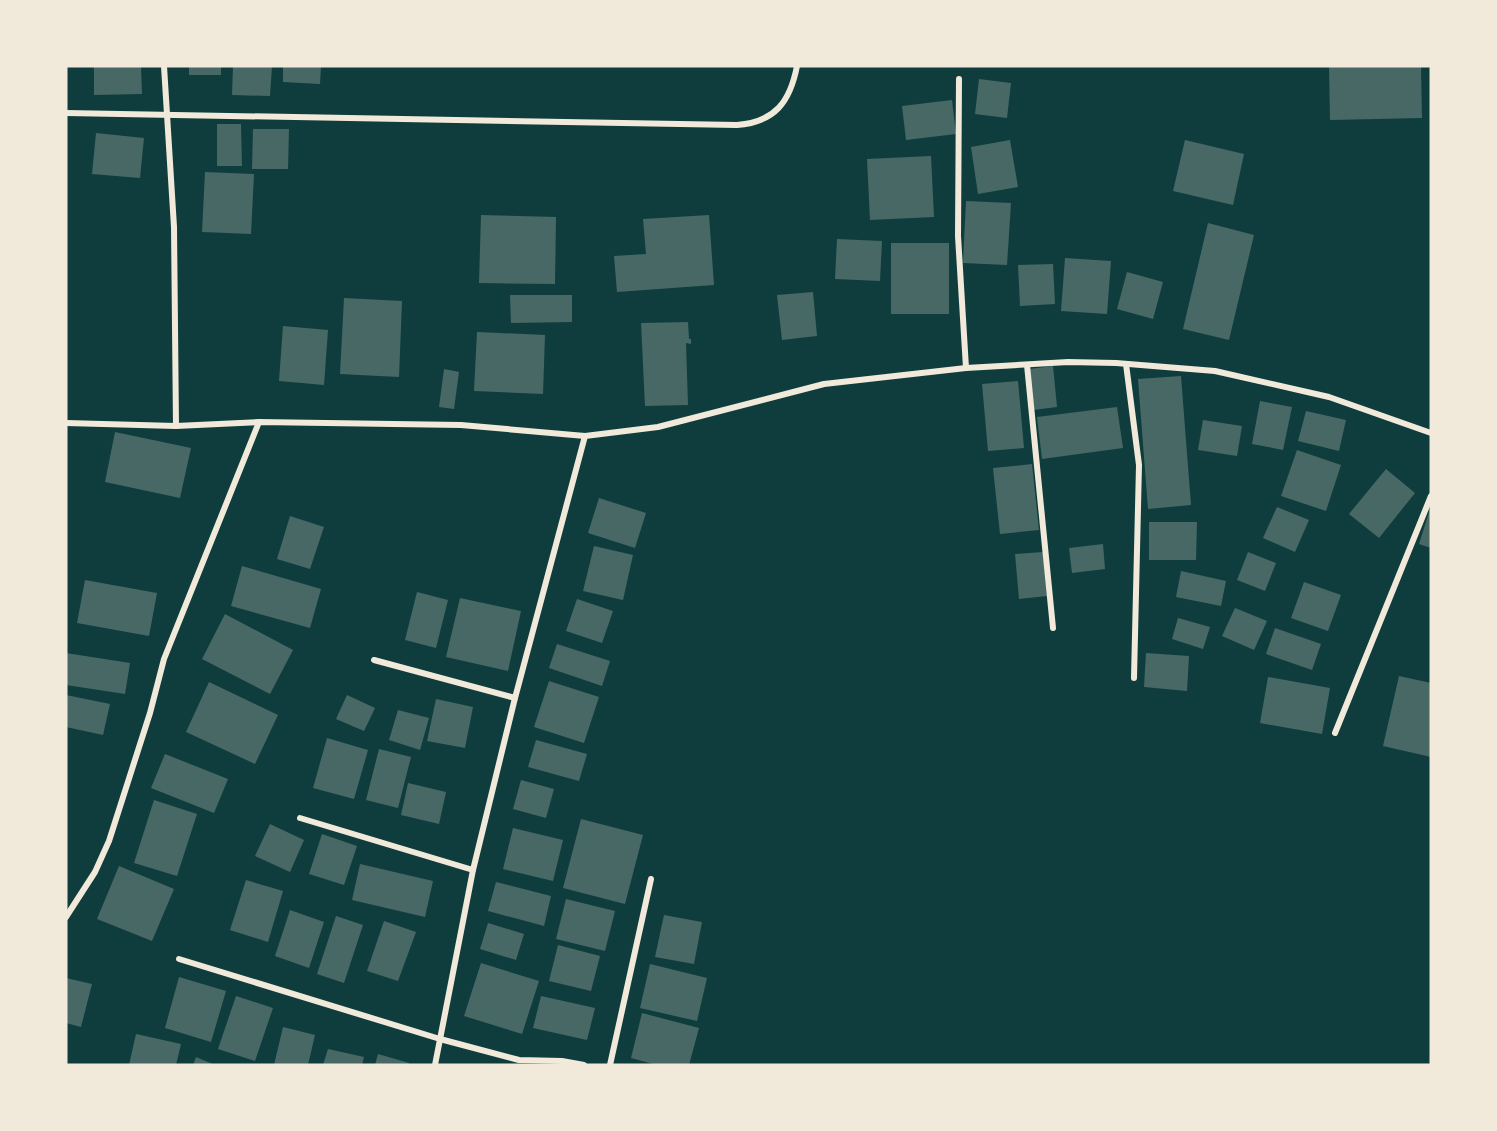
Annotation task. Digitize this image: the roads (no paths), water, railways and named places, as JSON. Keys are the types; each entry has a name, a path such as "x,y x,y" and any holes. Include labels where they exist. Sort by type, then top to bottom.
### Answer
{"street":[{"path":"164,66 165,113 174,227 176,426"},
{"path":"66,113 745,125 769,116 783,105 793,86 797,66"},
{"path":"958,79 958,236 966,368"},
{"path":"1027,364 1053,628"},
{"path":"66,423 176,426 259,422 461,425 585,436 658,427 825,384 966,368 1027,364 1126,364 1227,374 1329,397 1431,433"},
{"path":"1126,364 1139,465 1134,678"},
{"path":"66,917 95,872 109,841 150,713 164,659 259,422"},
{"path":"435,1065 473,870 515,698 585,436"},
{"path":"1335,733 1431,496"},
{"path":"374,660 515,698"},
{"path":"300,818 473,870"},
{"path":"610,1065 651,879"},
{"path":"178,959 440,1039 519,1060 562,1061 584,1065"}]}
